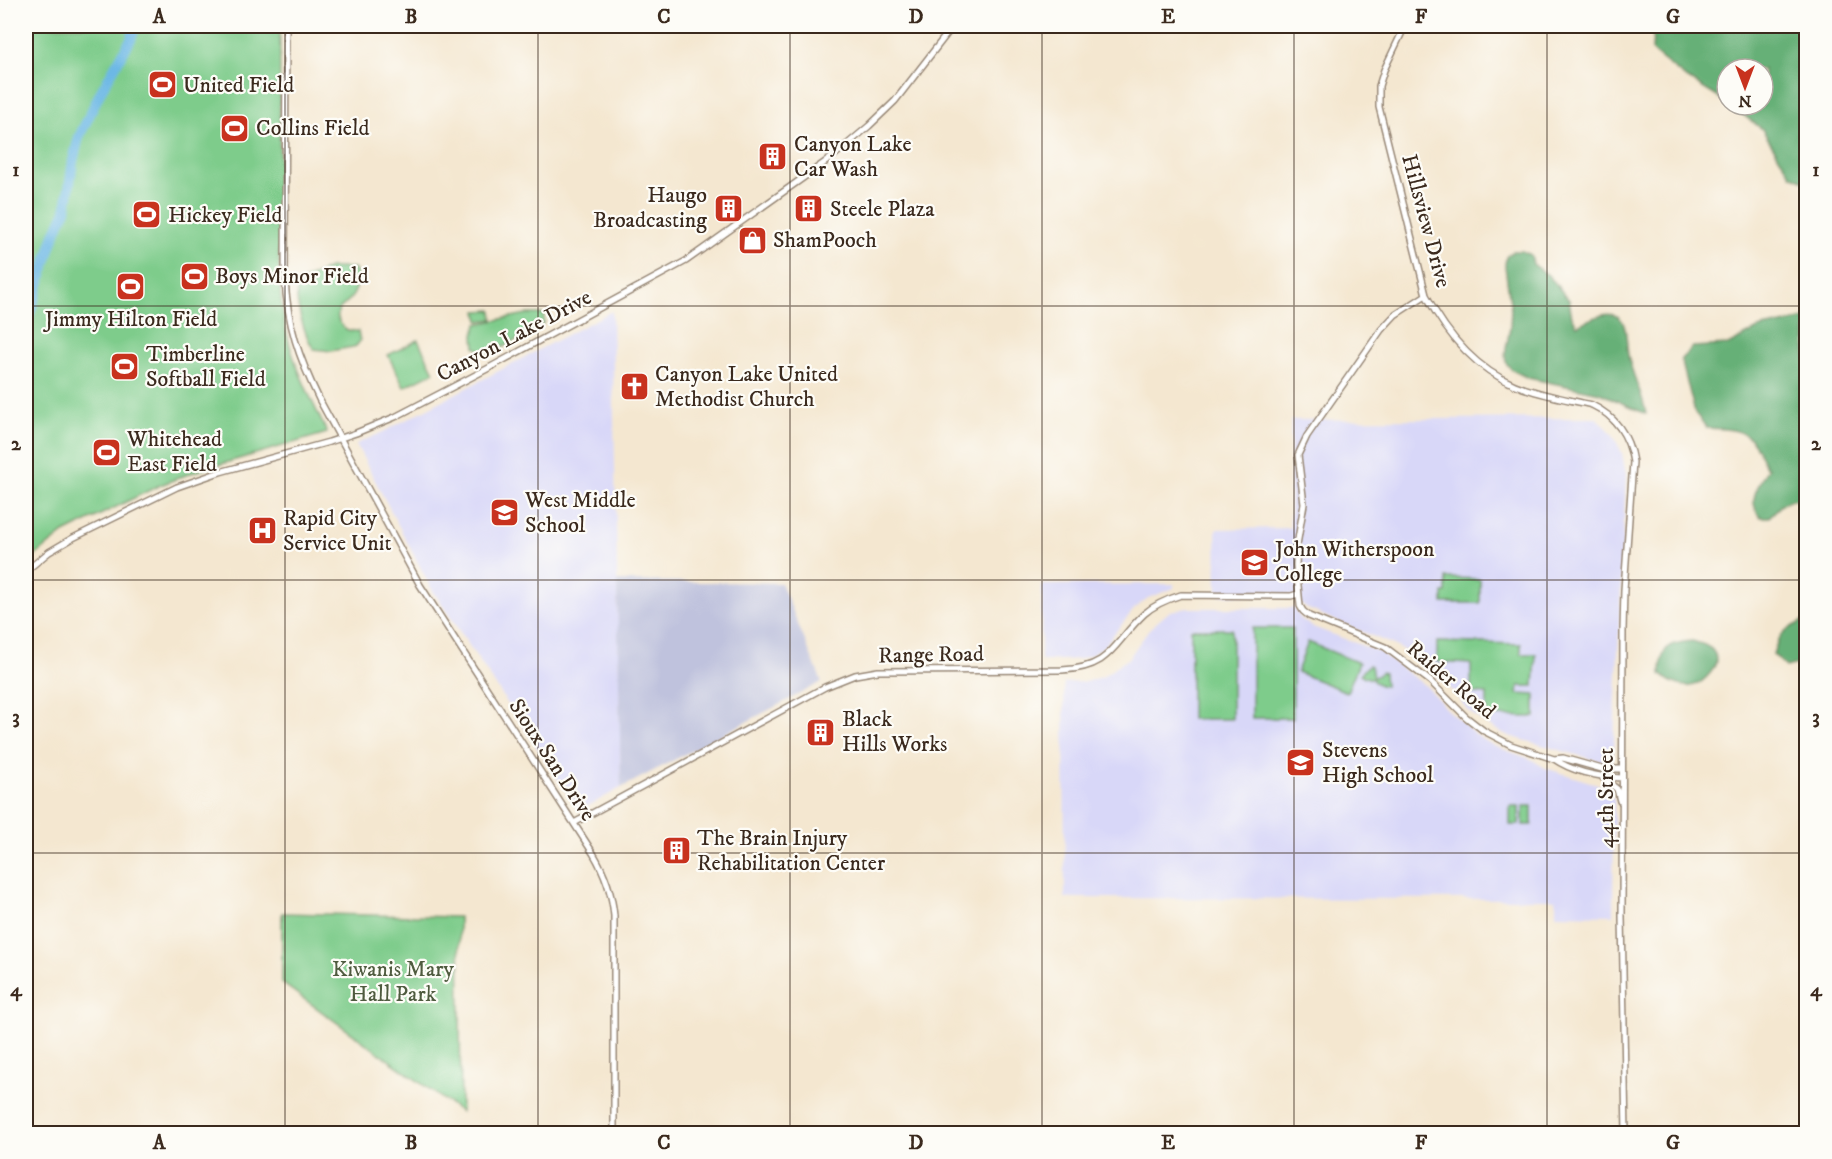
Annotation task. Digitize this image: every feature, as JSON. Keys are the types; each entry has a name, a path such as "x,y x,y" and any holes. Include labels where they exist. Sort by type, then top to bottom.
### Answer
{"street":[{"name":"Sioux San Drive","path":"286,26 285,278 288,313 294,342 304,369 340,439 420,585 574,823 603,872 613,906 614,1134"},
{"name":"Canyon Lake Drive","path":"26,571 49,552 73,538 177,487 220,472 340,439 408,411 686,261 831,158 869,126 895,101 953,26"},
{"name":"Hillsview Drive","path":"1405,26 1383,70 1379,86 1379,107 1426,295 1438,318 1455,340 1483,368 1515,385 1592,405 1602,410 1614,420 1625,435 1631,448 1633,462"},
{"path":"1298,594 1296,556 1304,504 1298,455 1381,330 1395,315 1426,295"},
{"name":"44th Street","path":"1626,1134 1622,915 1623,610 1633,462"},
{"name":"Raider Road","path":"1298,594 1304,613 1385,647 1430,681 1466,717 1484,731 1512,745 1554,759 1561,764 1602,777 1622,777"},
{"name":"Range Road","path":"574,823 825,687 855,675 889,670 1080,669 1106,657 1142,616 1156,605 1172,598 1181,595 1291,596 1298,594"},
{"path":"1554,759 1563,758 1602,769 1622,769"},
{"path":"1602,777 1617,789 1623,822"}],"shaded area":[{"name":"West Middle School","path":"612,311 621,788 579,811 431,588 356,444"},
{"name":"Stevens High School","path":"1597,418 1612,433 1622,453 1626,475 1613,762 1599,761 1509,736 1487,725 1467,710 1456,694 1438,677 1408,653 1306,608 1291,596 1217,595 1216,529 1290,528 1291,420"},
{"name":"Black Hills Works","path":"617,581 781,583 822,682 621,788"},
{"path":"1174,584 1174,588 1148,598 1136,607 1104,646 1091,655 1080,659 1041,661 1042,585"},
{"name":"Stevens High School","path":"1188,608 1294,608 1301,619 1313,627 1379,652 1427,687 1473,733 1494,746 1531,759 1545,768 1603,786 1614,799 1613,915 1556,914 1556,899 1065,898 1064,683 1084,682 1102,677 1129,658 1149,629 1170,611"}],"green space":[{"path":"26,26 280,26 279,272 281,301 285,328 302,380 327,433 191,473 158,486 64,533 26,563"},
{"path":"1655,26 1806,26 1806,182 1791,175 1762,129 1746,117 1775,117 1775,57 1715,57 1715,96 1683,76 1652,51"},
{"path":"1513,251 1522,251 1531,255 1533,264 1549,276 1569,300 1572,317 1577,325 1607,314 1621,319 1625,328 1630,363 1646,414 1600,393 1528,378 1512,370 1506,363 1505,354 1511,310 1505,266 1506,257"},
{"path":"330,268 354,268 356,272 358,282 355,291 350,300 340,309 338,316 339,322 345,329 358,331 360,341 356,346 331,351 314,349 303,326 297,295 300,282"},
{"path":"492,310 493,319 479,321 477,311"},
{"path":"526,314 544,314 544,323 532,332 488,355 475,347 474,335 477,324"},
{"path":"1806,319 1806,509 1804,502 1793,500 1785,503 1769,517 1761,517 1756,511 1754,498 1768,467 1745,434 1738,431 1707,428 1695,413 1681,359 1693,347 1728,345 1758,329"},
{"path":"418,340 434,372 404,387 388,355"},
{"path":"1446,578 1480,579 1480,603 1443,603"},
{"path":"1806,620 1806,662 1786,667 1773,654 1784,632"},
{"path":"1252,628 1293,628 1293,718 1252,718"},
{"path":"1191,629 1232,629 1232,719 1191,719"},
{"path":"1692,641 1704,644 1711,649 1716,662 1711,673 1701,682 1691,686 1679,685 1661,674 1662,658 1671,645"},
{"path":"1308,642 1359,663 1347,692 1297,672"},
{"name":"Stevens High School","path":"1437,642 1521,644 1521,654 1536,654 1534,686 1519,686 1518,694 1535,695 1535,717 1487,716 1487,694 1471,693 1471,664 1437,662"},
{"path":"1369,665 1373,678 1384,673 1385,686 1360,674"},
{"path":"1510,806 1519,806 1519,825 1510,825"},
{"path":"1523,806 1532,806 1532,825 1523,825"},
{"name":"Kiwanis Mary Hall Park","path":"282,913 459,917 461,1112 282,983"}],"waterway":[{"path":"26,320 55,234 66,210 79,137 136,26"}],"place":[{"name":"United Field","path":"162,85"},
{"name":"Collins Field","path":"235,128"},
{"name":"Canyon Lake Car Wash","path":"773,157"},
{"name":"Haugo Broadcasting","path":"728,208"},
{"name":"Steele Plaza","path":"809,209"},
{"name":"Hickey Field","path":"147,215"},
{"name":"ShamPooch","path":"752,240"},
{"name":"Boys Minor Field","path":"194,276"},
{"name":"Jimmy Hilton Field","path":"131,287"},
{"name":"Timberline Softball Field","path":"125,367"},
{"name":"Canyon Lake United Methodist Church","path":"634,387"},
{"name":"Whitehead East Field","path":"106,452"},
{"name":"West Middle School","path":"504,513"},
{"name":"Rapid City Service Unit","path":"262,531"},
{"name":"John Witherspoon College","path":"1254,562"},
{"name":"Black Hills Works","path":"821,732"},
{"name":"Stevens High School","path":"1301,763"},
{"name":"The Brain Injury Rehabilitation Center","path":"676,851"}]}
